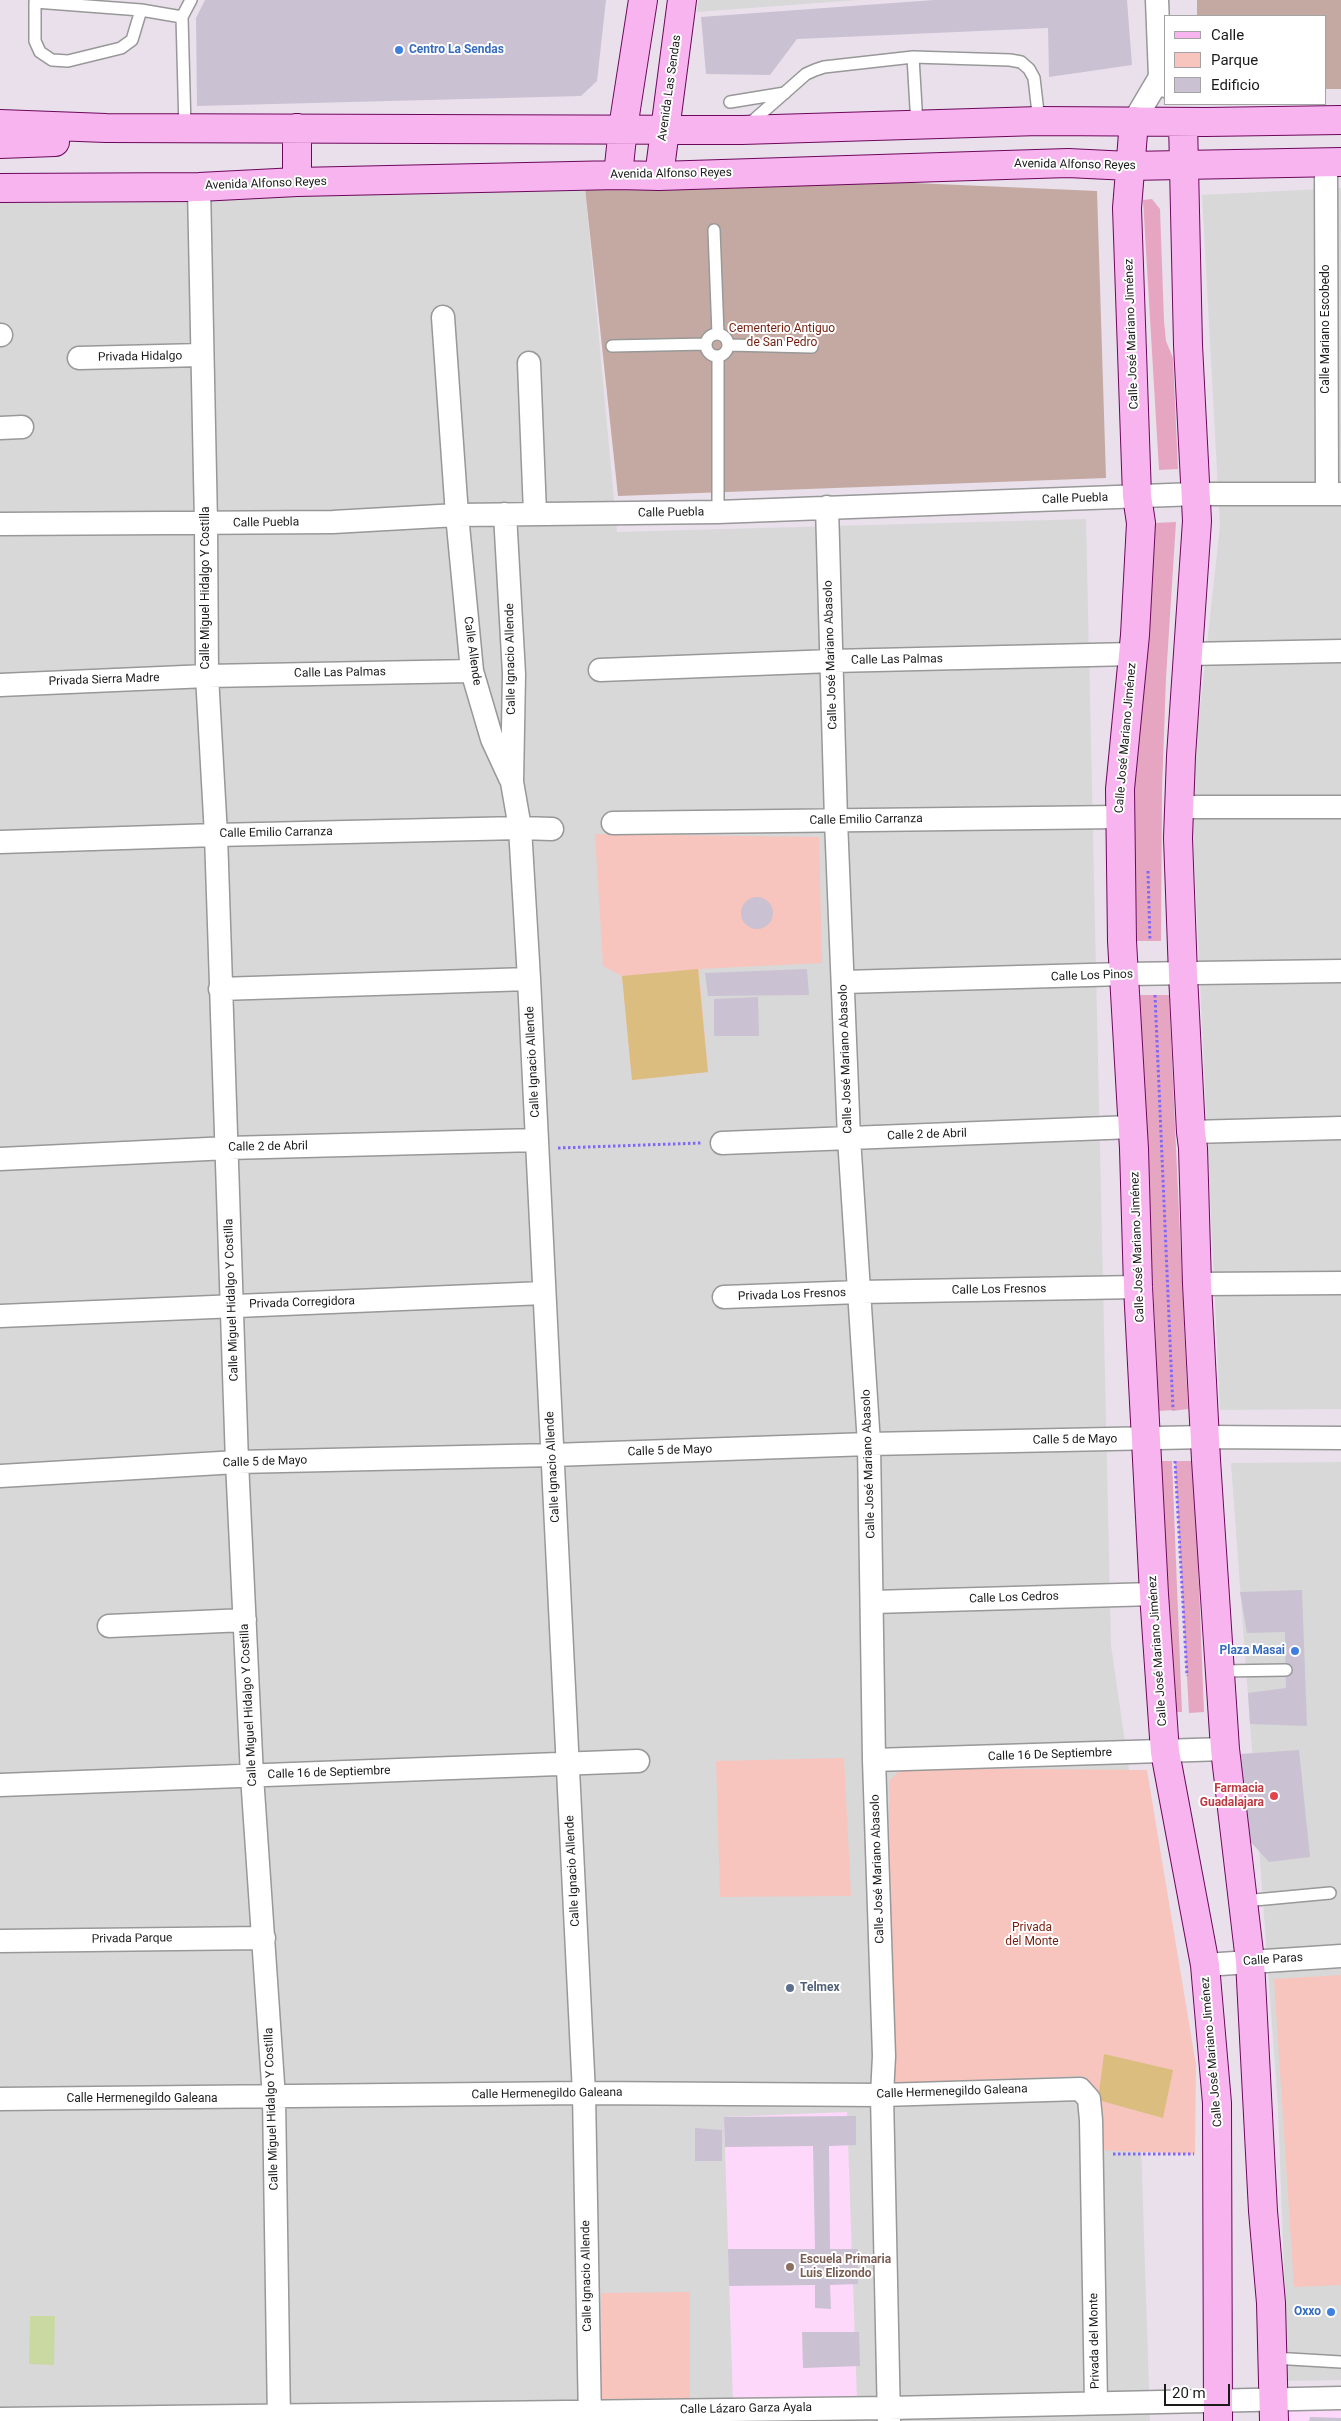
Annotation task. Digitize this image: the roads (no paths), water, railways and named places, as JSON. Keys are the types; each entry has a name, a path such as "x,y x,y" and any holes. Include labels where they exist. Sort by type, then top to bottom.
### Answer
{"street":[{"path":"618,175 642,0"},
{"name":"Avenida Las Sendas","path":"659,176 682,0"},
{"name":"Calle José Mariano Jiménez","path":"1157,0 1162,81 1134,121 1127,208 1137,496 1140,523 1134,654 1119,817 1138,1287 1154,1594 1165,1752 1205,1965 1217,2103 1218,2412"},
{"path":"1179,113 1185,166 1188,345 1197,521 1187,654 1178,838 1183,975 1191,1132 1194,1148 1197,1284 1225,1749 1250,1962 1272,2358 1273,2411"},
{"path":"0,124 106,128 623,128 742,130 1039,121 1134,121 1179,113 1341,120"},
{"path":"0,144 74,141 92,136 106,128"},
{"path":"297,128 297,182"},
{"path":"1068,163 1103,180 1127,208"},
{"name":"Avenida Alfonso Reyes","path":"0,188 199,187 297,182 618,175 659,176 1068,163 1185,166 1333,163"},
{"name":"Calle Mariano Escobedo","path":"1333,163 1334,494"},
{"name":"Calle Miguel Hidalgo Y Costilla","path":"199,187 207,676 216,835 220,989 228,1148 237,1462 252,1776 274,2098 279,2418"},
{"path":"443,317 457,515"},
{"name":"Privada Hidalgo","path":"79,358 201,355"},
{"path":"529,363 535,513"},
{"name":"Calle Puebla","path":"0,524 333,522 457,515 718,512 1196,494 1334,494"},
{"name":"Calle José Mariano Abasolo","path":"827,507 836,820 849,1138 869,1444 874,1760 884,2056 882,2095 889,2414"},
{"name":"Calle Ignacio Allende","path":"505,514 514,674 512,782 520,828 529,979 584,2093 590,2416"},
{"name":"Calle Allende","path":"457,515 472,671 492,739 512,782"},
{"path":"1187,654 1341,651"},
{"name":"Calle Las Palmas","path":"600,670 832,661 1134,654"},
{"name":"Calle Las Palmas","path":"207,676 472,671"},
{"name":"Privada Sierra Madre","path":"0,685 207,676"},
{"path":"1180,807 1341,807"},
{"name":"Calle Emilio Carranza","path":"613,823 1119,817"},
{"name":"Calle Emilio Carranza","path":"0,842 216,835 520,828 552,829"},
{"name":"Calle Los Pinos","path":"844,982 1124,974 1183,975 1341,971"},
{"path":"220,989 529,979"},
{"name":"Calle 2 de Abril","path":"722,1143 1132,1127"},
{"path":"1191,1132 1341,1128"},
{"name":"Calle 2 de Abril","path":"0,1159 228,1148 537,1144"},
{"path":"1197,1284 1341,1283"},
{"name":"Calle Los Fresnos","path":"860,1292 1138,1287"},
{"name":"Privada Los Fresnos","path":"724,1297 860,1292"},
{"name":"Privada Corregidora","path":"0,1316 544,1293"},
{"name":"Calle 5 de Mayo","path":"0,1476 237,1462 553,1455 869,1444 1206,1437 1341,1438"},
{"name":"Calle Los Cedros","path":"873,1602 1154,1594"},
{"path":"109,1626 245,1620"},
{"name":"Calle 16 De Septiembre","path":"874,1760 1225,1749"},
{"name":"Calle 16 de Septiembre","path":"0,1785 638,1761"},
{"name":"Privada Parque","path":"0,1941 264,1938"},
{"name":"Calle Paras","path":"1205,1965 1341,1956"},
{"name":"Calle Hermenegildo Galeana","path":"0,2100 584,2093 882,2095 1065,2088 1080,2089 1089,2099"},
{"name":"Privada del Monte","path":"1089,2099 1096,2403"},
{"name":"Calle Lázaro Garza Ayala","path":"0,2419 889,2414 1096,2403 1218,2412 1273,2411 1341,2398"}],"lane":[{"path":"185,128 182,17 191,0"},
{"path":"141,10 132,40 121,48 68,61 52,60 40,52 35,41 35,2 141,10 182,17"},
{"path":"913,57 917,126"},
{"path":"742,130 806,74 824,67 913,57 1010,60 1020,62 1029,69 1034,78 1039,121"},
{"path":"730,102 786,93"},
{"path":"714,230 718,334"},
{"path":"718,334 726,337 728,345 726,353 718,356 709,353 706,344 712,335 718,334"},
{"path":"612,346 706,344"},
{"path":"728,345 812,347"},
{"path":"718,356 718,512"},
{"path":"1221,1672 1286,1670"},
{"path":"1244,1902 1330,1893"},
{"path":"1272,2358 1341,2362"}],"place":[{"name":"Centro La Sendas","path":"399,50"},
{"name":"Plaza Masai","path":"1295,1651"},
{"name":"Farmacia Guadalajara","path":"1274,1796"},
{"name":"Telmex","path":"790,1988"},
{"name":"Escuela Primaria Luis Elizondo","path":"790,2267"},
{"name":"Oxxo","path":"1331,2312"}],"park label":[{"name":"Cementerio Antiguo de San Pedro","path":"782,336"}]}
